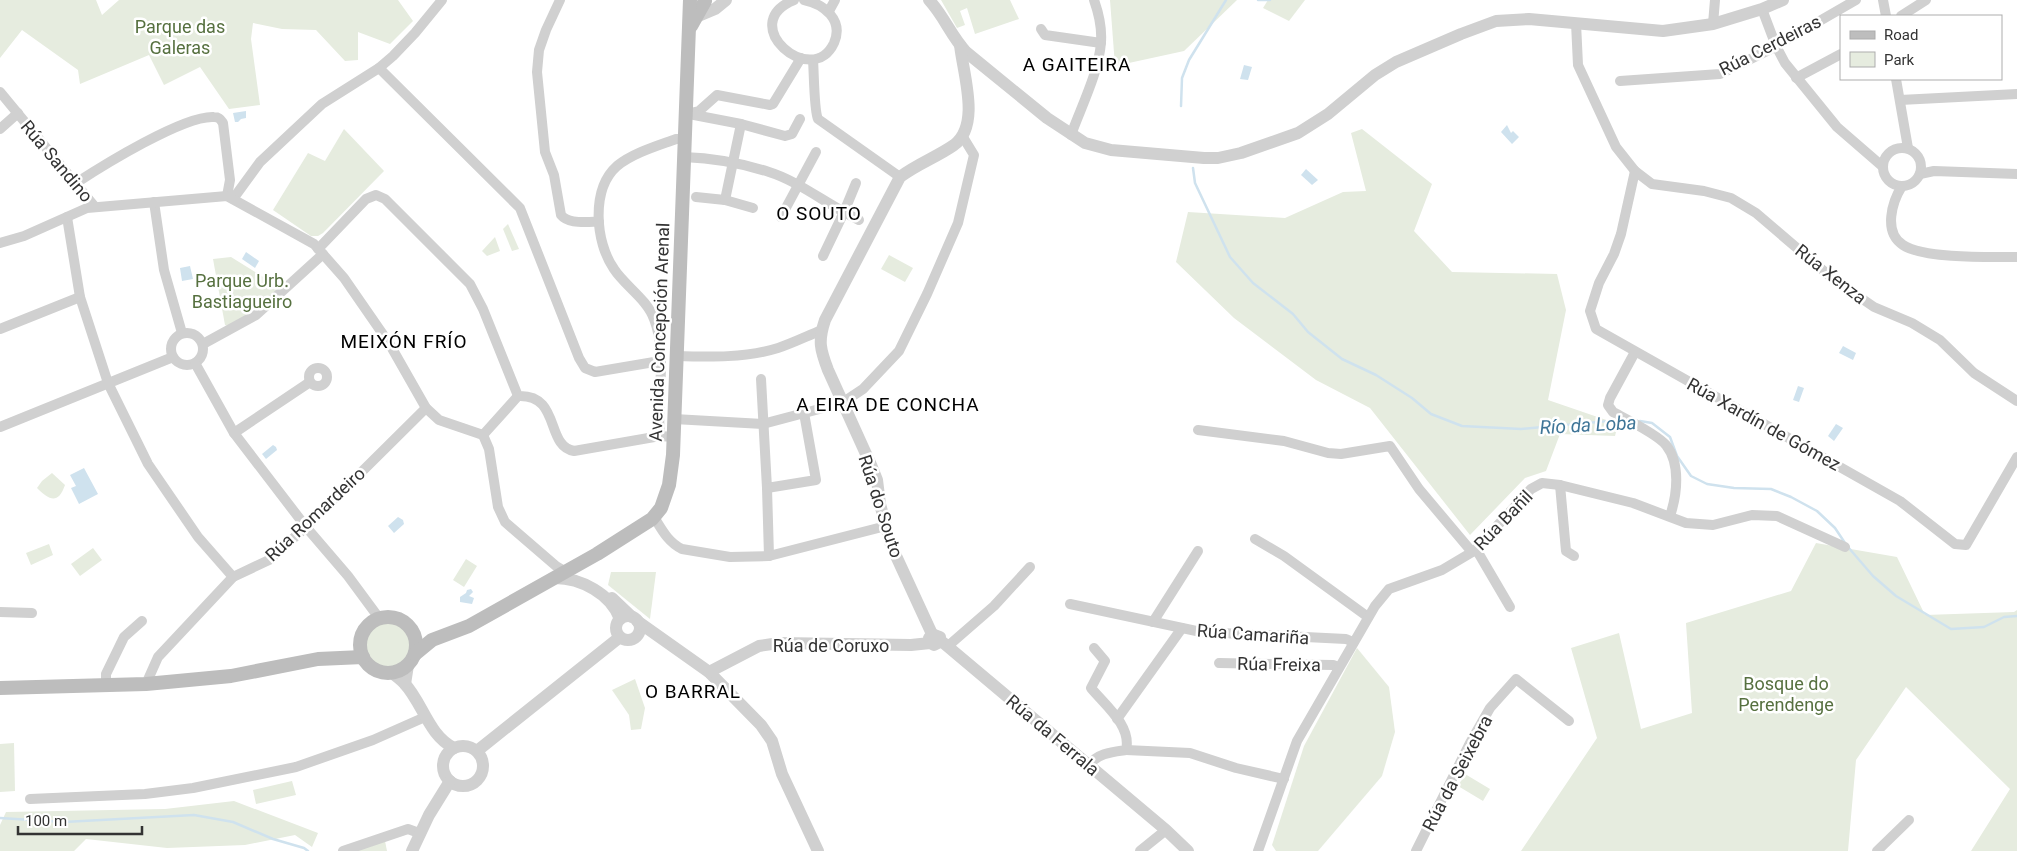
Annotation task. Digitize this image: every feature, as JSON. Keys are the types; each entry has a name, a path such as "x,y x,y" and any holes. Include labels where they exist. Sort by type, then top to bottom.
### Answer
{"main road":[{"name":"Avenida Concepción Arenal","path":"654,517 661,508 669,485 667,437 674,419 686,114 693,23 699,0"},
{"path":"363,632 360,644 363,657 368,664 375,670 392,673 401,670 432,640 469,626 561,575 654,517"},
{"path":"318,659 346,649 355,642 370,623 379,618 396,618 405,622 414,632 416,639 412,660"},
{"path":"414,632 420,633 469,626"},
{"path":"0,688 146,684 231,676 318,659 363,657"}],"street":[{"path":"230,198 260,162 322,104 379,68 415,34 442,0"},
{"path":"560,0 539,50 537,72 545,152 554,175 561,216 572,221 599,222"},
{"path":"693,23 716,9 726,0"},
{"path":"794,0 777,10 772,23 774,34 781,47 792,55 813,60 831,49 835,40 835,24 829,11 814,2 804,0"},
{"path":"829,11 835,0"},
{"path":"929,0 960,45 1047,118 1071,135 1085,143 1111,150 1204,158 1218,158 1242,153 1298,133 1328,114 1358,88 1389,66 1482,25 1513,18 1663,31 1713,24 1762,9 1783,0"},
{"path":"1071,135 1101,43 1099,14 1094,0"},
{"path":"1713,24 1715,0"},
{"name":"Rúa Cerdeiras","path":"1620,82 1720,74 1776,46 1856,0"},
{"path":"1883,0 1886,15"},
{"path":"1903,15 1926,0"},
{"path":"1762,9 1776,46 1785,63 1837,127 1862,150 1871,154 1886,155 1903,148 1917,154 1920,169 1915,181 1898,185 1884,175 1882,166 1871,154"},
{"name":"Rúa Xenza","path":"1576,23 1578,66 1616,148 1635,171 1652,184 1704,191 1731,198 1756,212 1832,278 1874,307 1912,323 1940,340 1974,372 2017,401"},
{"path":"1041,29 1044,35 1101,43"},
{"path":"674,419 762,424 842,403 863,389 899,351 927,294 958,223 974,155 963,136 970,116 960,45"},
{"path":"1796,78 1840,55"},
{"path":"686,114 699,111 718,95 773,104 801,58"},
{"path":"813,60 816,114 818,119 900,177"},
{"path":"379,68 520,208 579,358 585,368 595,372 660,361"},
{"path":"1896,80 1904,132 1903,148"},
{"name":"Rúa Sandino","path":"0,92 95,207"},
{"path":"1900,100 2015,94"},
{"path":"0,130 18,113"},
{"path":"686,114 741,124 789,136 800,119"},
{"path":"76,183 128,151 187,123 212,116 219,118 223,123 230,180 230,198"},
{"path":"725,200 741,124"},
{"name":"Rúa do Souto","path":"938,641 892,545 876,480 842,403 821,350 820,340 825,320 900,177 914,166 954,145 963,136"},
{"path":"483,435 518,396 525,396 541,402 546,408 561,444 566,450 574,451 667,437 658,421 660,361 654,318 650,310 614,269 605,255 599,222 603,190 611,172 619,164 676,139 685,139"},
{"path":"781,217 816,152"},
{"path":"1882,166 1886,155"},
{"path":"684,157 733,162 770,172 859,220"},
{"path":"1920,169 1973,174 2017,174"},
{"name":"Rúa Xardín de Gómez","path":"1635,171 1621,234 1614,254 1599,282 1590,310 1596,329 1900,501 1955,544 1966,545 2017,457"},
{"path":"823,256 856,183"},
{"path":"1898,185 1891,224 1895,237 1904,246 1928,253 1954,256 2017,257"},
{"path":"203,344 256,315 320,252 366,199 376,195 386,198 470,284 483,309 518,396"},
{"path":"696,197 725,200 752,208"},
{"path":"0,243 24,236 86,208 230,198 314,244 344,278 389,343 426,408 439,420 483,435 489,449 498,507 505,522 556,566 561,575 585,584 612,604 632,623 655,633 709,672 761,725 772,741 782,774 818,851"},
{"path":"154,202 164,270 182,333"},
{"path":"67,216 80,297 108,383 148,464 198,537 233,577"},
{"path":"0,329 80,297"},
{"path":"676,356 751,354 777,348 822,330"},
{"path":"182,333 195,334 203,344 203,354 195,363 182,364 173,356 171,346 173,341 182,333"},
{"path":"1635,352 1608,405 1613,412 1666,445 1674,462 1677,481 1670,516"},
{"path":"0,427 173,356"},
{"path":"195,363 234,433 306,527 348,576 379,618"},
{"path":"761,379 769,556"},
{"path":"234,433 310,382"},
{"name":"Rúa Romardeiro","path":"146,684 158,657 233,577 270,560 426,408"},
{"path":"767,488 816,480 804,413"},
{"path":"1198,430 1284,441 1341,454 1390,446 1418,489 1474,550 1510,607"},
{"name":"Rúa Bañil","path":"1258,851 1297,741 1338,667 1375,606 1389,589 1442,570 1474,550 1531,489 1542,483 1560,485 1633,503 1686,522 1713,525 1752,515 1777,516 1845,546"},
{"path":"1560,485 1566,551 1574,556"},
{"path":"654,517 666,537 682,549 730,558 769,556 886,526"},
{"path":"1255,539 1284,556 1368,617"},
{"path":"1153,622 1198,551"},
{"path":"585,560 586,577 626,609 632,623 632,639 628,640 620,637 616,630 632,623"},
{"path":"938,641 994,606 1030,567"},
{"name":"Rúa Camariña","path":"1070,604 1201,632 1346,639 1353,642"},
{"path":"0,612 32,613"},
{"path":"106,686 106,674 124,637 142,621"},
{"path":"1117,719 1182,628"},
{"path":"477,751 620,637"},
{"name":"Rúa de Coruxo","path":"709,672 759,646 779,643 911,646 938,641"},
{"name":"Rúa da Ferrala","path":"938,641 1089,765 1188,851"},
{"path":"1094,648 1106,660 1091,688 1125,730 1128,742 1126,750"},
{"path":"405,684 412,660"},
{"name":"Rúa Freixa","path":"1219,663 1333,665 1338,667"},
{"path":"392,673 405,684 425,717 448,749 444,769 450,781 456,785 468,786 478,780 482,774 483,762 477,751 466,746 448,749"},
{"name":"Rúa da Seixebra","path":"1416,851 1470,743 1490,708 1516,680 1570,720"},
{"path":"30,799 155,793 193,788 296,767 373,740 425,717"},
{"path":"1089,765 1099,756 1126,750 1190,753 1236,768 1284,779"},
{"path":"412,851 419,833 450,781"},
{"path":"1877,851 1909,820"},
{"path":"343,851 408,829 419,833"},
{"path":"1140,851 1166,830"}],"green space":[{"name":"Parque das Galeras","path":"0,0 96,0 102,15 119,0 398,0 413,21 390,44 358,32 358,60 345,61 316,30 282,29 253,23 251,39 260,105 229,109 200,67 164,85 149,55 80,84 78,70 22,30 0,58"},
{"path":"941,0 1010,0 1019,19 975,34 967,8 960,11 965,25 957,28"},
{"path":"1110,0 1237,0 1184,51 1115,66"},
{"path":"1268,0 1305,0 1289,21 1263,8"},
{"path":"344,129 384,171 323,233 318,236 311,236 273,210 308,153 325,161"},
{"path":"1362,129 1432,184 1414,231 1452,272 1557,274 1566,310 1548,400 1618,424 1615,436 1560,434 1546,471 1525,478 1470,535 1370,408 1316,380 1234,318 1176,262 1188,212 1285,218 1343,192 1366,191 1351,133"},
{"path":"508,224 519,249 512,251 503,229"},
{"path":"495,237 500,251 487,256 482,251"},
{"path":"889,255 913,268 905,282 881,269"},
{"name":"Parque Urb. Bastiagueiro","path":"231,257 273,283 278,290 241,319 228,326 225,325 213,259"},
{"path":"52,473 65,485 56,498 49,498 37,488"},
{"name":"Bosque do Perendenge","path":"1816,543 1897,557 1925,615 2014,612 2017,610 2017,851 1971,851 2010,789 1906,687 1856,760 1848,851 1521,851 1597,738 1571,648 1619,633 1641,729 1692,713 1686,623 1791,591"},
{"path":"49,544 53,555 31,565 26,553"},
{"path":"93,548 102,560 80,576 71,564"},
{"path":"466,559 477,566 464,587 453,580"},
{"path":"611,572 656,572 650,619 608,585"},
{"path":"383,621 393,621 407,631 411,644 407,657 401,663 393,667 383,667 369,657 365,649 365,639 375,625"},
{"path":"1357,648 1389,687 1395,732 1382,776 1318,851 1276,851 1272,845 1304,746"},
{"path":"635,679 645,708 641,729 631,730 629,715 612,690"},
{"path":"14,743 15,791 0,792 0,744"},
{"path":"1465,774 1490,789 1483,801 1458,786"},
{"path":"292,781 296,795 256,804 253,790"},
{"path":"234,801 318,833 312,847 295,835 245,845 167,848 86,839 74,851 0,851 0,825 6,812 165,809"},
{"path":"385,841 387,851 351,851"}],"water":[{"path":"1244,65 1252,67 1248,80 1240,79"},
{"path":"246,111 246,118 235,122 233,113"},
{"path":"1507,125 1511,133 1513,131 1519,137 1512,144 1501,132"},
{"path":"1306,169 1318,180 1312,185 1301,175"},
{"path":"246,252 259,261 255,268 242,259"},
{"path":"190,266 193,279 182,281 180,268"},
{"path":"1843,346 1856,353 1853,360 1839,353"},
{"path":"1798,386 1804,388 1799,402 1793,400"},
{"path":"1836,424 1843,428 1834,441 1828,436"},
{"path":"273,445 277,450 266,459 262,454"},
{"path":"84,468 98,494 79,504 71,488 76,486 70,475"},
{"path":"398,517 403,520 404,524 394,533 388,526"},
{"path":"471,589 473,592 469,596 474,598 472,604 460,602 460,597 467,590"}],"waterway":[{"name":"Río da Loba","path":"1181,106 1182,78 1189,60 1226,0"},
{"path":"1258,0 1270,0"},
{"name":"Río da Loba","path":"1193,168 1195,183 1230,257 1253,283 1293,314 1308,332 1342,359 1376,375 1412,398 1431,414 1462,426 1521,429 1620,420"},
{"name":"Río da Loba","path":"1640,421 1652,423 1670,437 1677,456 1691,476 1707,484 1734,488 1771,489 1791,497 1817,511 1835,528 1845,543"},
{"name":"Río da Loba","path":"1848,547 1873,576 1896,596 1951,629 1984,627 2004,617 2017,616"},
{"path":"0,818 64,822 194,815 233,822 308,851"}],"district":[{"name":"A GAITEIRA","path":"1077,64"},
{"name":"O SOUTO","path":"819,213"},
{"name":"MEIXÓN FRÍO","path":"404,341"},
{"name":"A EIRA DE CONCHA","path":"888,404"},
{"name":"O BARRAL","path":"693,691"}]}
